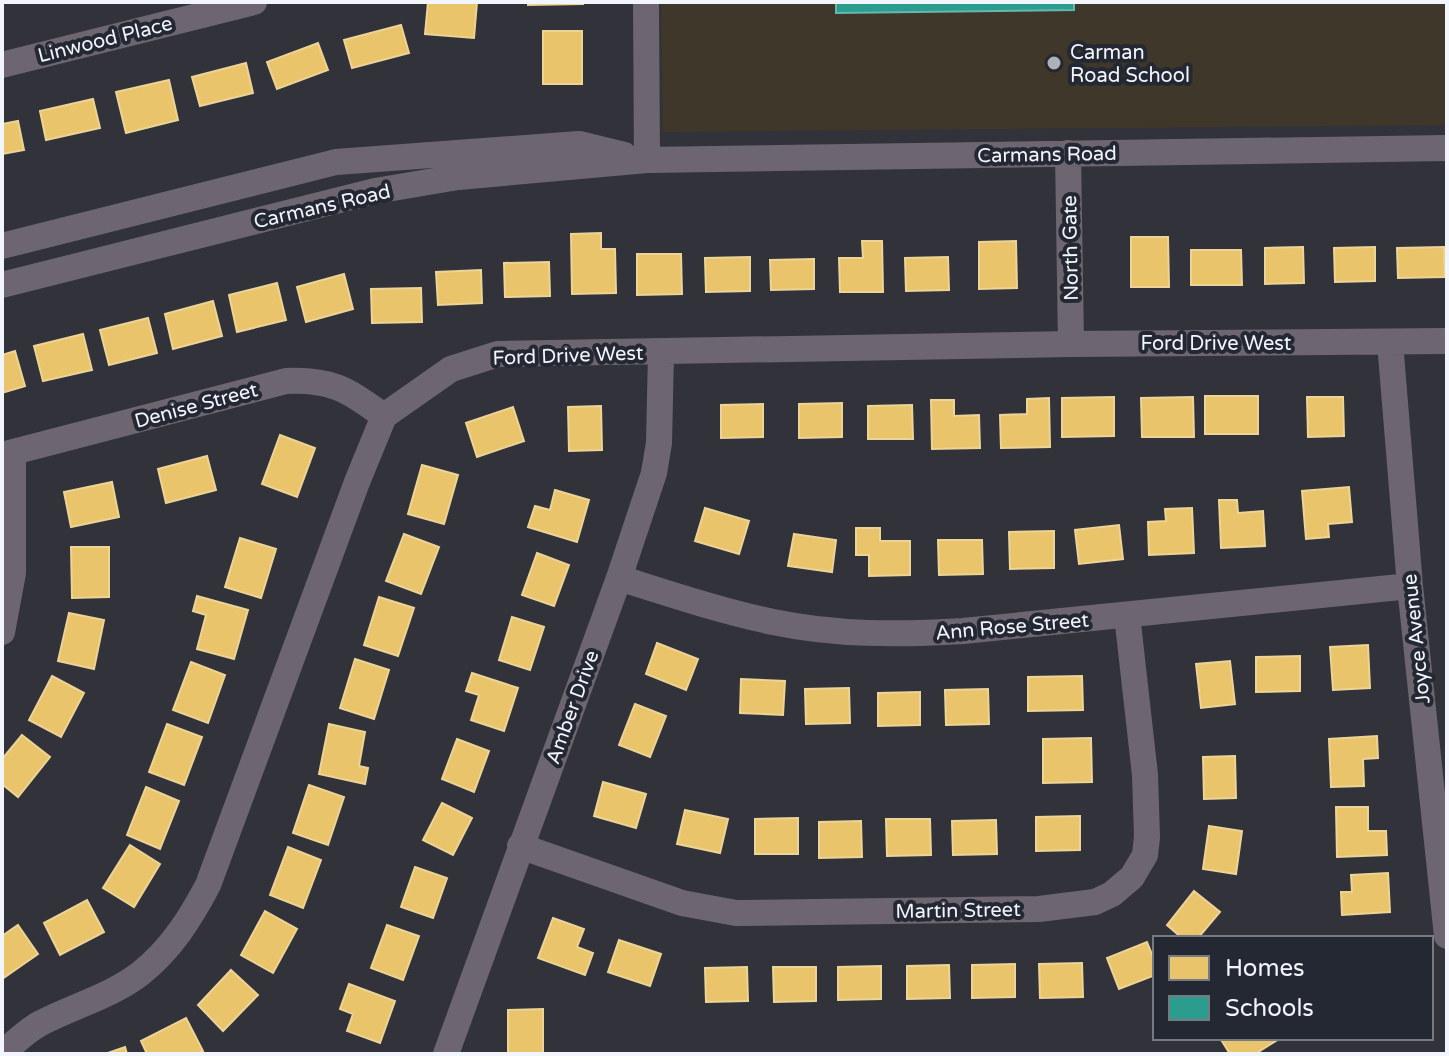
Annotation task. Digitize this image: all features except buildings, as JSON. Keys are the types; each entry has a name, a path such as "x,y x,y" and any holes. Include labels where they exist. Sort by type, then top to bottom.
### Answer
{"street":[{"name":"Linwood Place","path":"2,65 254,2"},
{"path":"646,2 647,160"},
{"name":"Carmans Road","path":"2,246 336,162 579,144 647,160"},
{"name":"Carmans Road","path":"2,285 375,191 458,177 647,160 1447,148"},
{"name":"North Gate","path":"1068,153 1071,344"},
{"name":"Ford Drive West","path":"384,416 451,369 498,354 1447,341"},
{"name":"Joyce Avenue","path":"1390,342 1410,586 1447,936"},
{"name":"Amber Drive","path":"446,1054 619,578 654,473 659,443 661,352"},
{"name":"Denise Street","path":"7,454 286,381 331,383 384,416"},
{"path":"2,1054 38,1024 140,974 175,940 188,922 208,885 384,416"},
{"path":"2,632 13,573 7,454"},
{"name":"Ann Rose Street","path":"619,578 717,609 775,622 855,633 950,632 1410,586"},
{"name":"Martin Street","path":"520,846 682,903 736,913 1039,909 1095,902 1112,894 1132,877 1145,855 1145,775 1127,615"}],"shaded area":[{"name":"Carman Road School","path":"661,2 1447,2 1447,125 663,132"}],"place":[{"name":"Carman Road School","path":"1054,63"}]}
